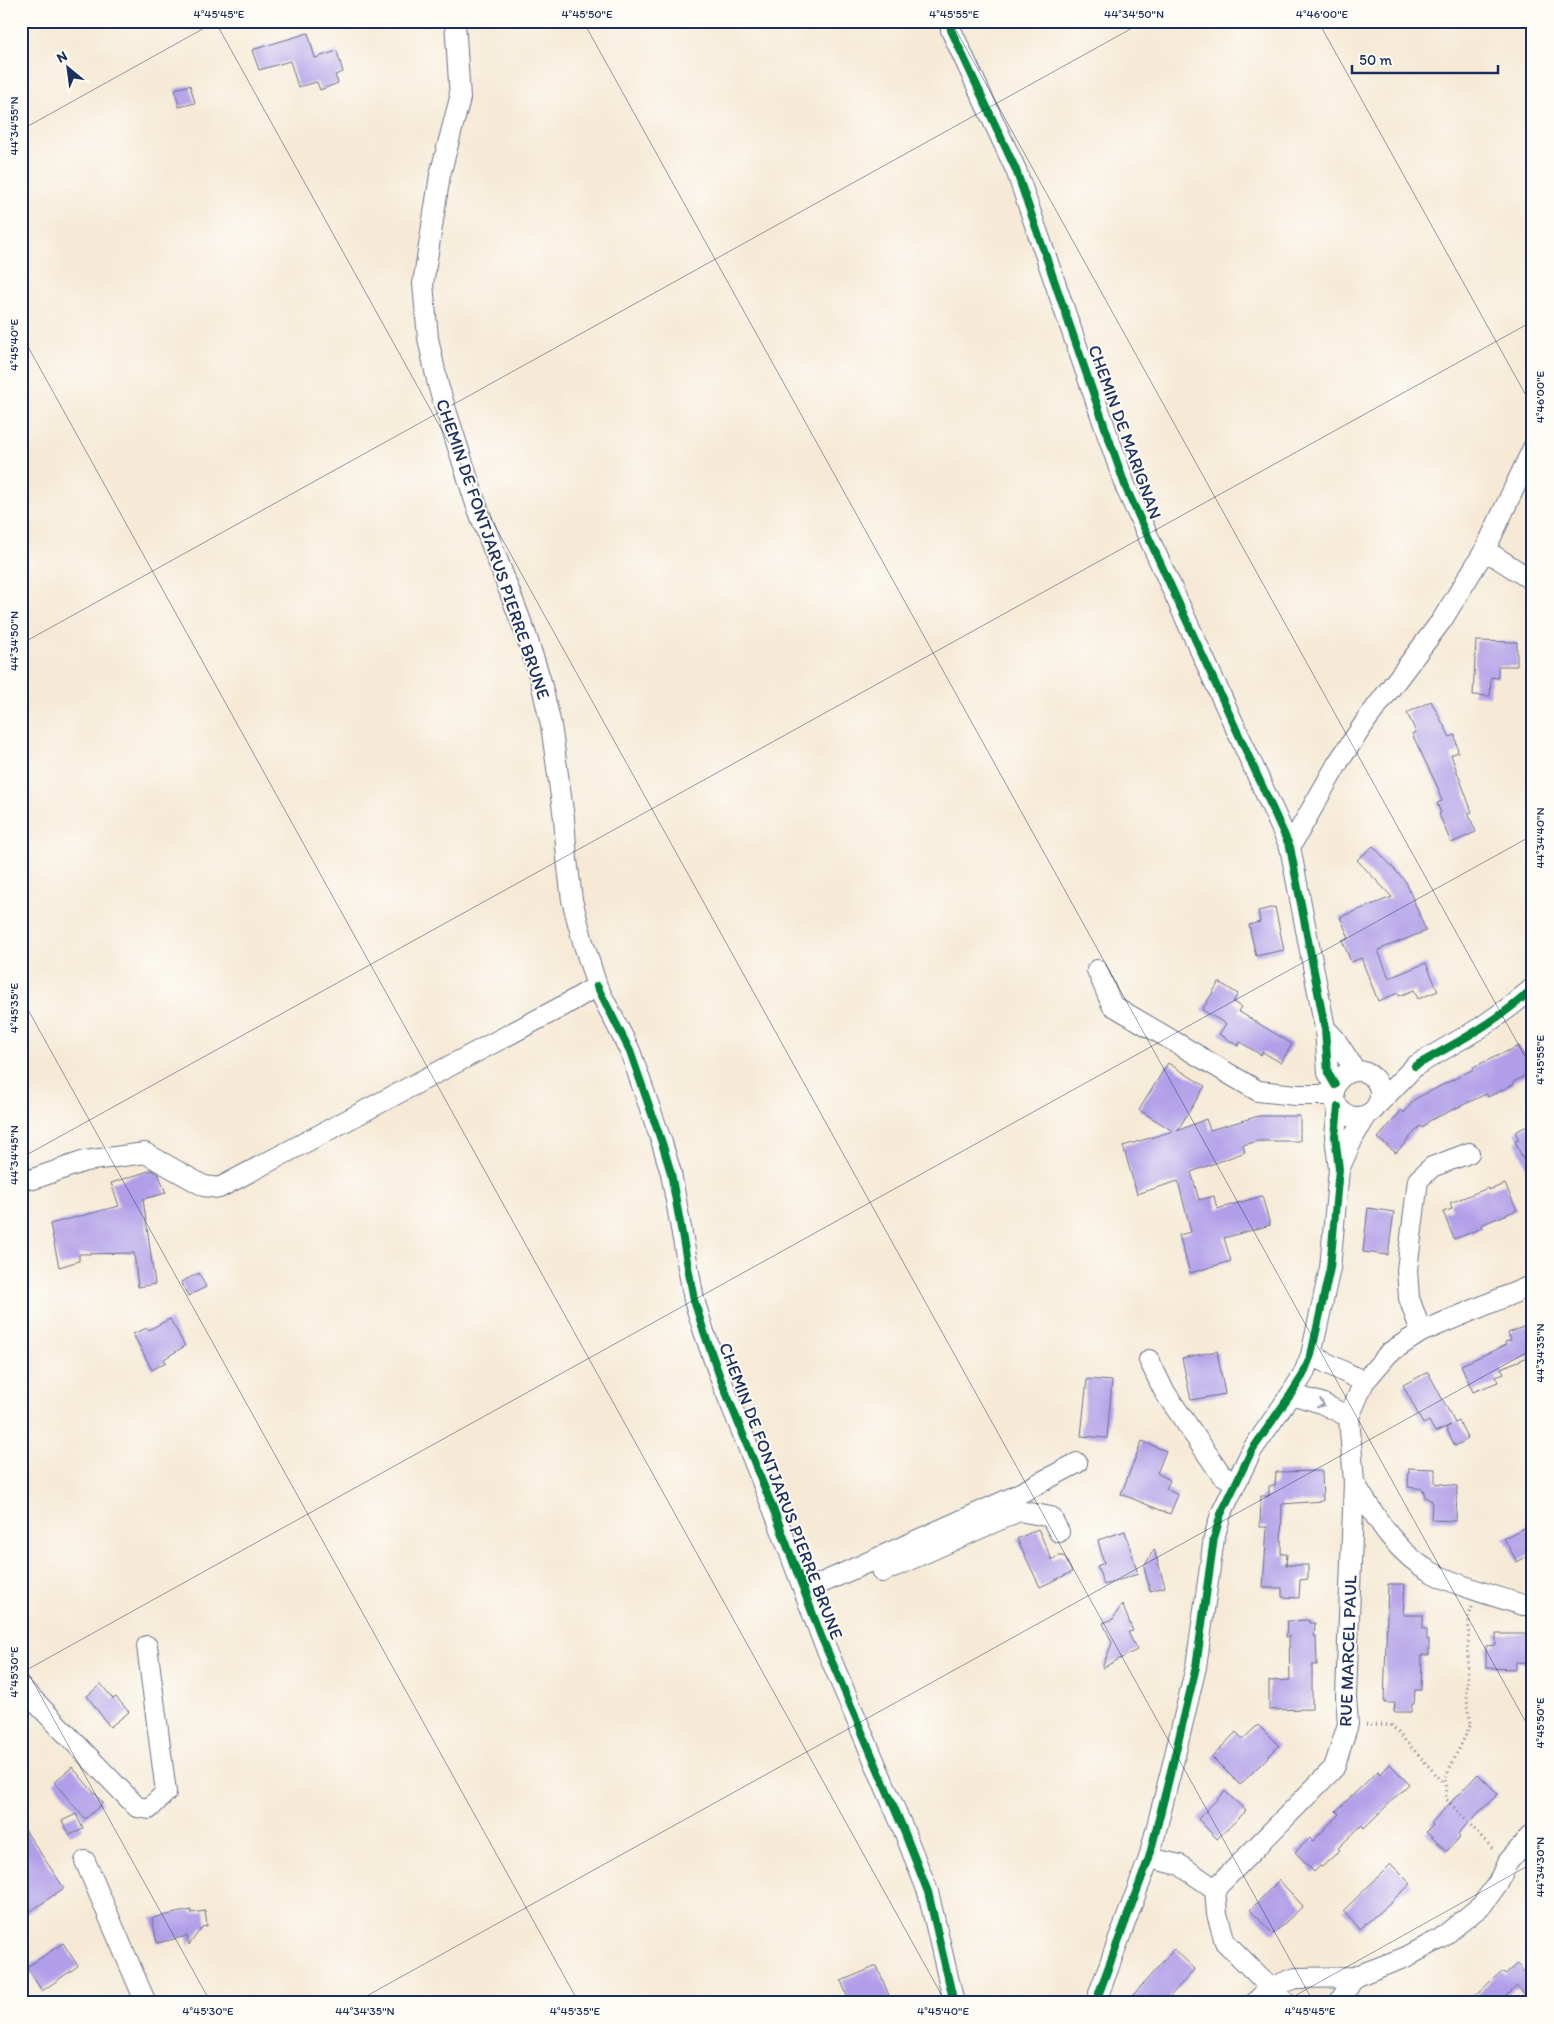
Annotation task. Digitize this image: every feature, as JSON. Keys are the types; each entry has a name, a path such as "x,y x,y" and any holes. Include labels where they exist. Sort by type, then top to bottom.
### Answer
{"street":[{"name":"CHEMIN DE FONTJARUS PIERRE BRUNE","path":"455,21 460,98 440,175 424,284 428,338 438,384 476,504 525,632 540,678 552,734 572,900 583,942 598,986 630,1051 664,1150 671,1173 694,1300 704,1332 820,1636 902,1826 928,1892 954,2003"},
{"name":"CHEMIN DE MARIGNAN","path":"950,21 951,30 1016,170 1126,488 1290,847 1325,1028 1328,1074 1335,1096"},
{"path":"1290,847 1339,762 1368,718 1442,620 1485,550 1533,448"},
{"path":"1485,550 1533,580"},
{"path":"1097,970 1112,1004 1258,1091 1296,1095 1335,1096"},
{"path":"33,1179 85,1161 145,1153 204,1186 219,1188 598,986"},
{"path":"1335,1096 1348,1116 1358,1118 1373,1108 1415,1066 1480,1028 1533,988"},
{"path":"1325,1028 1364,1073 1378,1083 1381,1092 1373,1108 1354,1136 1340,1168"},
{"path":"1099,2003 1099,1993 1149,1858 1196,1667 1214,1538 1221,1514 1252,1450 1291,1394 1311,1355 1330,1268 1340,1168 1335,1136 1335,1096 1346,1073 1364,1073 1415,1066"},
{"path":"1420,1332 1409,1298 1407,1270 1418,1180 1432,1167 1469,1152"},
{"path":"1291,1394 1321,1403 1349,1417 1364,1382 1389,1353 1420,1332 1533,1285"},
{"path":"1311,1355 1364,1382"},
{"path":"1149,1360 1164,1391 1221,1474 1235,1482"},
{"name":"RUE MARCEL PAUL","path":"1215,1889 1334,1768 1348,1724 1346,1696 1354,1482 1349,1417"},
{"path":"806,1598 1077,1463"},
{"path":"1354,1482 1381,1526 1408,1555 1433,1573 1523,1605 1533,1604"},
{"path":"806,1598 1019,1511 1051,1518 1059,1532"},
{"path":"21,1687 137,1808 149,1809 166,1792 147,1646"},
{"path":"1255,2003 1269,1988 1296,1978 1354,1977 1406,1957 1440,1939 1482,1905 1498,1883 1507,1863 1533,1833"},
{"path":"1149,1858 1180,1865 1215,1889 1217,1914 1225,1942 1286,2003"},
{"path":"85,1861 146,2003"},
{"path":"1339,2003 1354,1977"}],"path":[{"path":"1478,1590 1469,1616 1467,1700 1471,1724 1445,1778 1446,1799 1507,1863"},
{"path":"1348,1724 1391,1725 1445,1785"}],"building":[{"path":"308,33 315,58 337,51 343,72 335,75 338,83 320,90 317,82 298,87 290,61 259,70 252,50"},
{"path":"190,85 195,103 179,107 175,89"},
{"path":"1476,641 1517,642 1517,666 1498,666 1498,678 1491,677 1490,696 1473,695"},
{"path":"1431,701 1450,737 1455,735 1458,752 1451,755 1472,812 1468,813 1476,832 1451,843 1439,814 1441,813 1437,803 1442,801 1439,790 1412,734 1416,732 1407,713"},
{"path":"1373,846 1406,882 1426,931 1378,950 1389,978 1426,963 1438,991 1418,999 1414,990 1399,996 1398,993 1378,1001 1361,958 1351,962 1342,940 1349,938 1340,917 1392,897 1357,860"},
{"path":"1275,907 1284,950 1256,956 1249,925 1260,922 1258,911"},
{"path":"1219,982 1238,994 1233,1002 1241,1007 1238,1011 1292,1044 1281,1063 1263,1052 1261,1055 1240,1042 1238,1046 1219,1034 1226,1024 1202,1010"},
{"path":"1519,1046 1532,1072 1513,1082 1514,1084 1488,1097 1486,1094 1429,1121 1423,1128 1420,1126 1396,1153 1378,1138 1402,1110 1404,1113 1415,1099 1474,1069 1473,1067"},
{"path":"1168,1063 1205,1086 1177,1131 1206,1119 1210,1130 1259,1116 1300,1116 1300,1141 1259,1141 1243,1145 1245,1152 1191,1172 1199,1200 1214,1196 1217,1209 1262,1196 1270,1225 1224,1238 1231,1261 1190,1273 1179,1235 1191,1232 1178,1181 1137,1194 1123,1146 1173,1131 1139,1110"},
{"path":"1533,1123 1533,1182 1515,1141 1519,1140 1515,1132"},
{"path":"152,1170 159,1175 166,1193 143,1199 155,1284 138,1287 134,1253 79,1254 79,1261 59,1267 50,1224 119,1206 111,1183"},
{"path":"1505,1184 1517,1210 1481,1225 1482,1228 1454,1239 1443,1212 1452,1209 1450,1203 1488,1188 1489,1190"},
{"path":"1368,1208 1394,1212 1388,1255 1363,1252"},
{"path":"199,1273 206,1287 188,1296 181,1282"},
{"path":"170,1319 185,1346 164,1359 166,1362 152,1370 133,1334 147,1328 148,1330"},
{"path":"1533,1323 1533,1355 1501,1368 1504,1374 1496,1377 1498,1382 1473,1392 1461,1365 1506,1345 1505,1342 1511,1340 1508,1333"},
{"path":"1217,1351 1225,1394 1191,1400 1182,1358"},
{"path":"1428,1372 1455,1423 1459,1421 1468,1439 1455,1446 1446,1428 1451,1425 1435,1432 1429,1421 1423,1424 1403,1385"},
{"path":"1087,1379 1112,1381 1107,1438 1081,1436"},
{"path":"1142,1441 1166,1451 1157,1473 1170,1480 1166,1489 1178,1495 1170,1514 1121,1494"},
{"path":"1409,1468 1435,1469 1435,1483 1457,1486 1456,1521 1431,1520 1432,1501 1425,1497 1423,1489 1408,1487"},
{"path":"1322,1471 1323,1501 1282,1504 1281,1554 1287,1554 1286,1565 1308,1565 1308,1579 1300,1580 1299,1598 1282,1597 1282,1588 1263,1588 1267,1527 1260,1527 1261,1496 1269,1496 1269,1486 1275,1486 1276,1472"},
{"path":"1533,1523 1533,1553 1517,1562 1504,1538"},
{"path":"1038,1529 1052,1560 1058,1556 1064,1556 1072,1572 1040,1587 1017,1539"},
{"path":"1125,1531 1138,1574 1104,1585 1097,1566 1104,1563 1098,1540"},
{"path":"1154,1549 1165,1587 1150,1591 1144,1567"},
{"path":"1388,1584 1405,1584 1403,1615 1423,1615 1423,1629 1427,1629 1427,1640 1429,1640 1429,1655 1422,1655 1421,1690 1415,1690 1414,1704 1412,1704 1411,1712 1394,1712 1395,1703 1384,1703"},
{"path":"1122,1604 1133,1631 1128,1632 1137,1650 1102,1668 1112,1643 1103,1623 1113,1619"},
{"path":"1309,1620 1309,1623 1315,1623 1314,1636 1316,1636 1317,1665 1312,1665 1312,1709 1269,1710 1269,1681 1290,1680 1289,1636 1286,1637 1287,1621"},
{"path":"1496,1634 1533,1634 1533,1663 1516,1662 1516,1669 1486,1668 1486,1646 1496,1645"},
{"path":"101,1684 113,1699 116,1697 129,1712 110,1727 87,1696"},
{"path":"1258,1725 1279,1746 1240,1785 1212,1757 1236,1732 1243,1739"},
{"path":"1390,1764 1409,1784 1364,1828 1362,1825 1338,1848 1340,1850 1314,1872 1295,1852 1310,1838 1313,1841 1339,1814 1336,1811 1378,1771 1380,1774"},
{"path":"72,1767 103,1803 85,1819 54,1782"},
{"path":"1478,1774 1498,1794 1466,1825 1458,1834 1460,1837 1447,1851 1426,1832 1433,1825 1431,1823"},
{"path":"1225,1791 1246,1811 1217,1839 1198,1819"},
{"path":"76,1814 83,1829 70,1835 62,1821"},
{"path":"21,1824 64,1888 21,1918"},
{"path":"1391,1864 1411,1884 1360,1929 1343,1911"},
{"path":"1279,1880 1303,1906 1273,1934 1250,1910"},
{"path":"191,1910 191,1913 205,1911 207,1926 202,1927 189,1945 187,1936 157,1943 152,1918"},
{"path":"63,1943 78,1966 42,1991 27,1967"},
{"path":"1174,1949 1195,1969 1164,2003 1126,2003"},
{"path":"1517,1964 1533,1982 1533,2003 1517,1986 1500,2003 1467,2003 1502,1971 1505,1974"},
{"path":"877,1966 892,2003 850,2003 841,1981"}],"cycle path":[{"path":"950,21 951,30 1016,170 1126,488 1290,847 1325,1028 1328,1073 1335,1085"},
{"path":"597,986 630,1051 662,1143 671,1173 694,1300 704,1332 821,1636 928,1892 954,2003"},
{"path":"1415,1066 1492,1021 1533,988"},
{"path":"1099,2003 1099,1993 1149,1858 1174,1759 1196,1667 1214,1538 1221,1514 1252,1450 1303,1375 1311,1355 1330,1268 1339,1169 1335,1136 1338,1107"}]}
